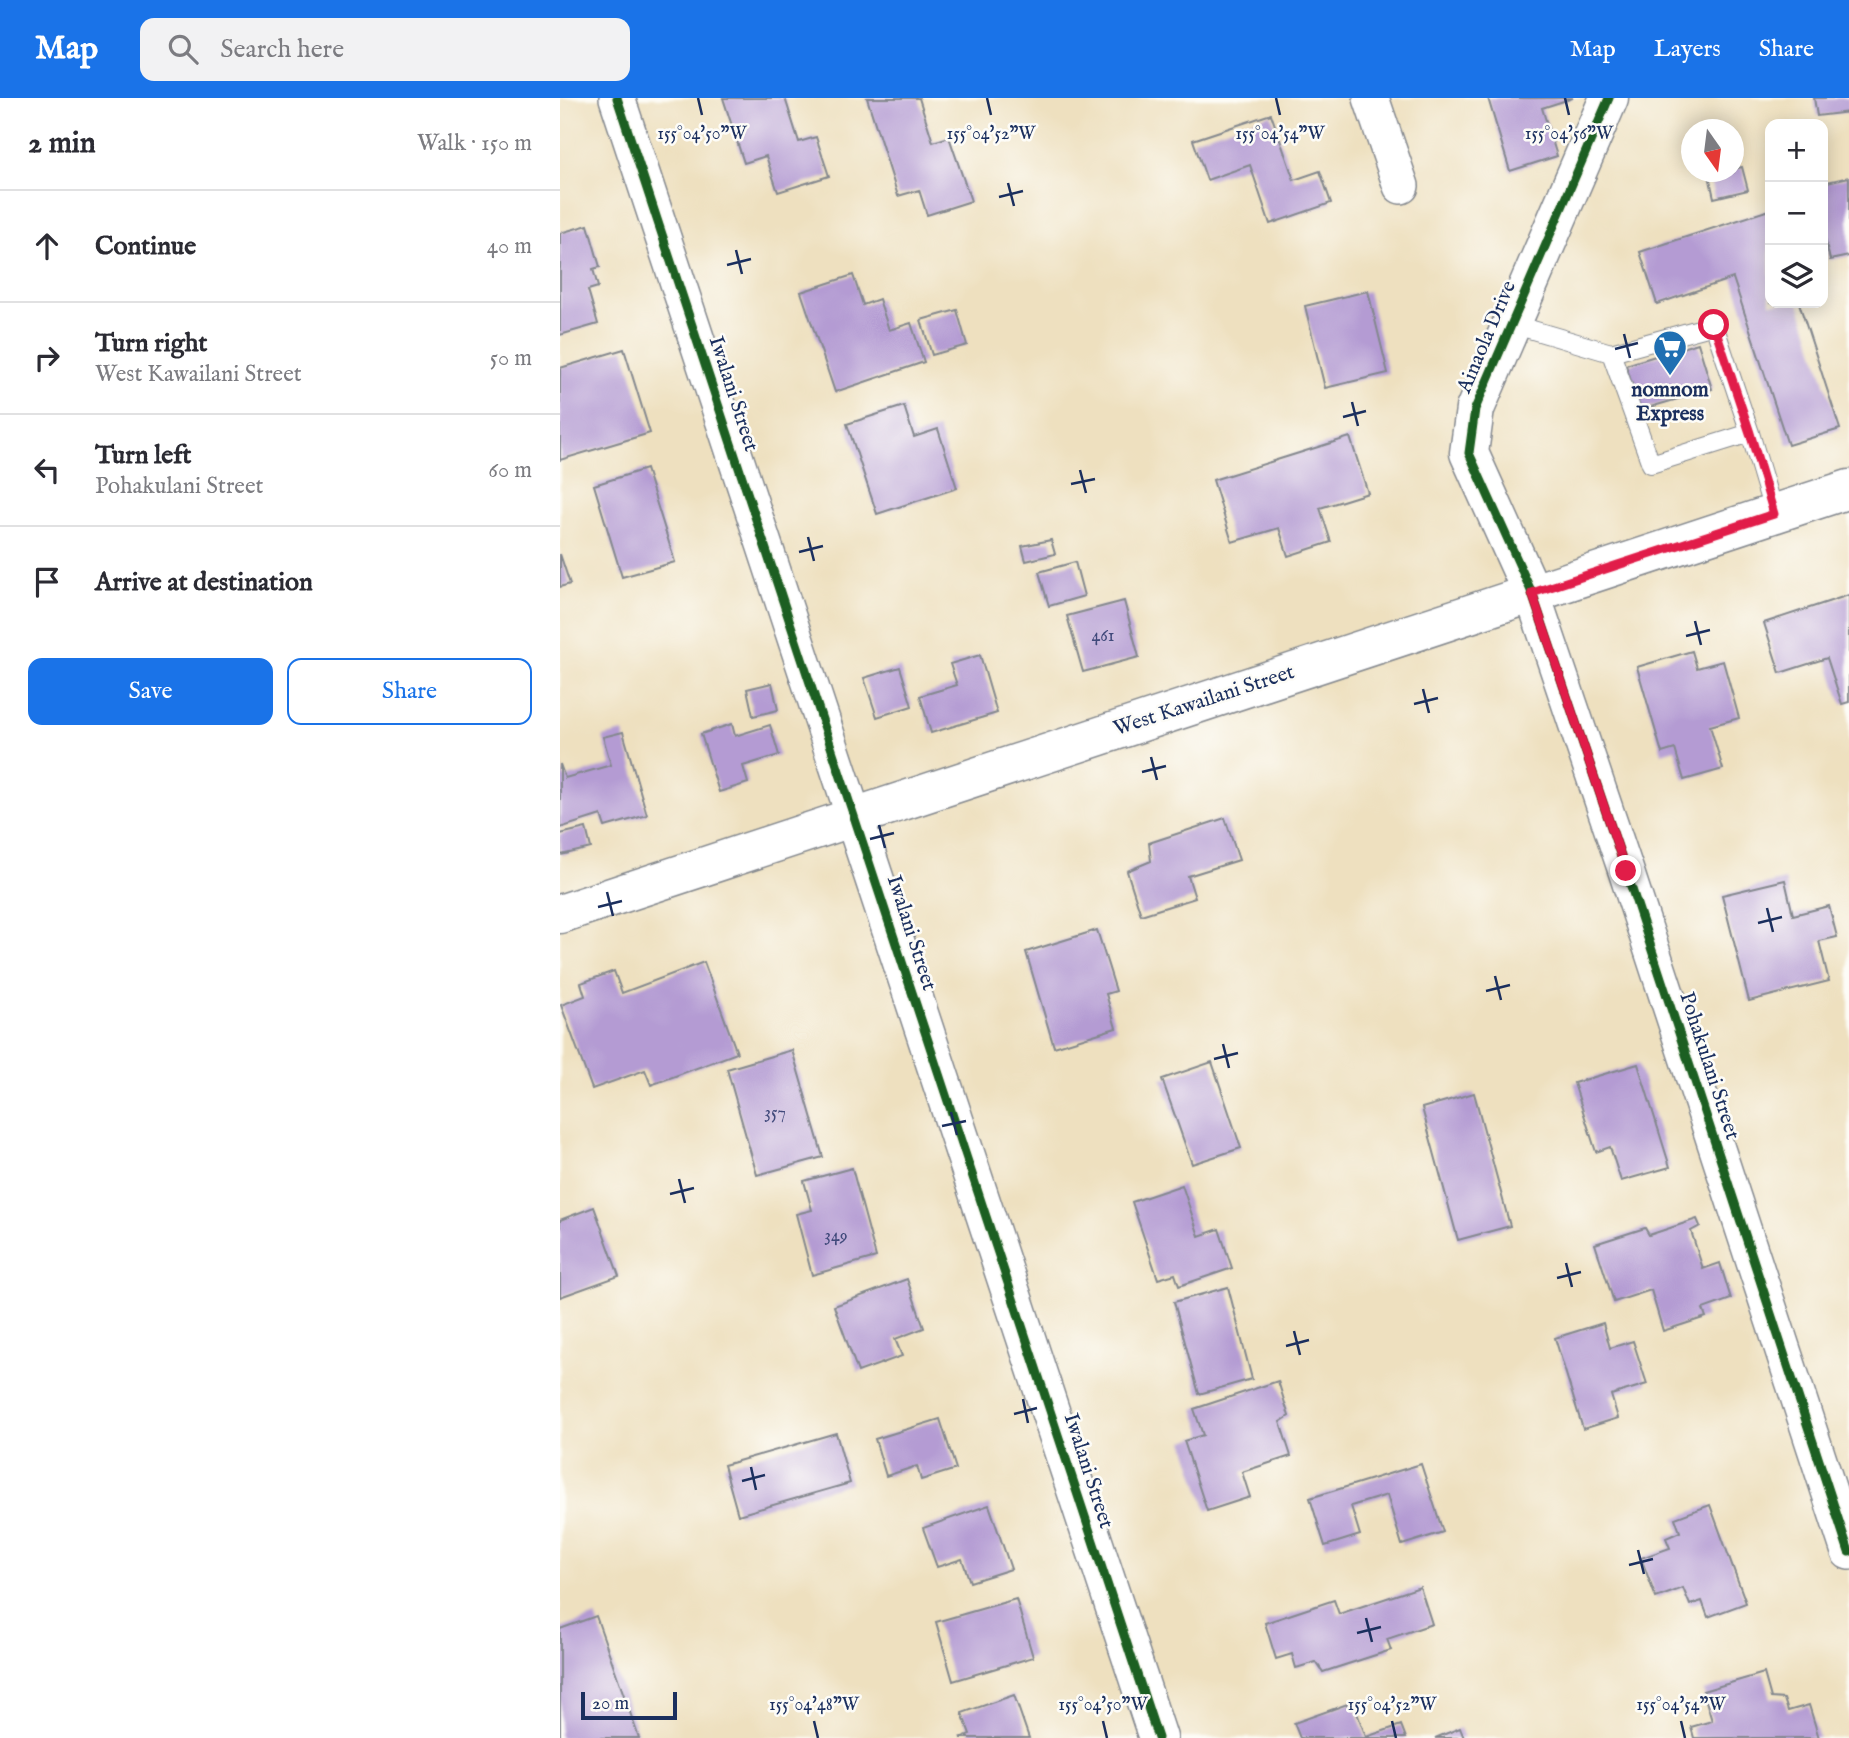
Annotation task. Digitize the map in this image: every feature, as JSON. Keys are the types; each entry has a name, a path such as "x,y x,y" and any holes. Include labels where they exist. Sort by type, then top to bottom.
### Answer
{"street":[{"name":"Iwalani Street","path":"617,98 1158,1738"},
{"path":"1371,98 1401,186"},
{"name":"Ainaola Drive","path":"1532,593 1469,453 1475,409 1609,98"},
{"name":"West Kawailani Street","path":"560,914 1849,489"},
{"name":"Pohakulani Street","path":"1532,593 1849,1552"}],"lane":[{"path":"1512,324 1611,353 1714,325 1774,514"},
{"path":"1611,353 1651,464 1750,433"}],"building":[{"path":"723,98 785,98 799,142 816,137 829,176 778,192 766,156 744,163"},
{"path":"867,98 919,98 933,142 949,137 971,201 927,215 919,190 898,196"},
{"path":"1488,98 1573,98 1542,108 1557,156 1510,171"},
{"path":"1814,98 1849,98 1849,112 1817,116"},
{"path":"1271,114 1294,180 1320,171 1331,203 1270,224 1250,165 1207,180 1193,140"},
{"path":"1744,175 1748,190 1714,198 1711,182 1744,182"},
{"path":"1849,177 1849,256 1830,260 1828,251 1828,182"},
{"path":"1765,211 1765,308 1801,308 1840,429 1788,445 1733,278 1657,304 1640,252"},
{"path":"588,225 600,267 593,269 598,287 588,290 598,324 560,335 560,233"},
{"path":"853,275 863,305 879,299 889,330 911,323 924,362 835,392 801,292"},
{"path":"1368,291 1388,373 1325,388 1305,306"},
{"path":"957,310 967,345 932,355 921,320"},
{"path":"1698,343 1712,389 1640,410 1626,365"},
{"path":"624,349 650,433 560,460 560,368"},
{"path":"904,406 914,437 938,429 957,488 877,514 847,424"},
{"path":"1350,437 1368,493 1320,508 1331,542 1288,556 1279,528 1232,542 1213,480"},
{"path":"646,469 675,562 622,577 594,485"},
{"path":"1051,540 1055,554 1026,561 1022,546"},
{"path":"560,554 570,584 560,587"},
{"path":"1075,562 1084,596 1049,606 1039,572"},
{"path":"1849,595 1849,702 1842,704 1827,658 1780,673 1764,623"},
{"path":"1124,601 1139,657 1083,672 1067,616"},
{"path":"1692,651 1697,668 1723,661 1739,718 1710,726 1723,769 1684,780 1675,749 1662,753 1637,667"},
{"path":"980,655 997,713 931,733 920,696 957,685 950,664"},
{"path":"900,667 912,706 877,717 864,678"},
{"path":"772,683 778,710 753,716 747,689"},
{"path":"732,724 735,736 770,725 779,755 743,766 748,783 719,792 701,734"},
{"path":"623,732 647,815 605,827 601,815 560,828 560,764 565,778 611,765 603,737"},
{"path":"1225,818 1239,860 1188,876 1195,898 1141,915 1127,871 1151,861 1149,843"},
{"path":"586,828 591,848 561,855 560,834"},
{"path":"1785,880 1793,915 1829,906 1837,937 1819,941 1829,981 1749,1001 1722,895"},
{"path":"1097,930 1116,991 1106,994 1116,1028 1054,1047 1026,952"},
{"path":"704,962 737,1053 651,1085 645,1070 592,1089 561,1005 585,996 581,983 614,971 622,993"},
{"path":"792,1050 823,1157 757,1175 727,1069"},
{"path":"1212,1062 1241,1148 1192,1164 1162,1079"},
{"path":"1638,1064 1670,1167 1621,1181 1610,1147 1596,1152 1574,1083"},
{"path":"1474,1093 1510,1226 1458,1240 1422,1108"},
{"path":"852,1168 876,1257 812,1275 796,1214 812,1210 804,1181"},
{"path":"1182,1185 1199,1236 1219,1229 1232,1268 1179,1286 1175,1274 1158,1279 1132,1202"},
{"path":"594,1207 619,1276 560,1297 560,1220"},
{"path":"1697,1219 1700,1226 1691,1231 1703,1269 1720,1263 1731,1299 1703,1309 1706,1317 1663,1331 1651,1290 1614,1302 1595,1244 1645,1228 1649,1235"},
{"path":"907,1279 924,1328 895,1339 902,1356 858,1372 834,1306"},
{"path":"1228,1287 1252,1379 1199,1394 1174,1302"},
{"path":"1603,1323 1610,1348 1633,1341 1647,1384 1611,1395 1618,1418 1583,1429 1555,1338"},
{"path":"1278,1381 1289,1416 1280,1422 1291,1456 1242,1472 1250,1497 1207,1511 1184,1441 1203,1435 1194,1409"},
{"path":"940,1419 956,1469 921,1480 917,1466 886,1476 875,1439"},
{"path":"836,1433 850,1483 738,1515 724,1465"},
{"path":"1421,1464 1443,1532 1402,1545 1387,1495 1351,1506 1360,1535 1325,1546 1310,1498"},
{"path":"989,1505 1011,1569 970,1582 962,1559 937,1567 923,1528"},
{"path":"1710,1505 1746,1603 1708,1617 1702,1601 1690,1605 1683,1588 1656,1598 1641,1558 1670,1548 1666,1538 1680,1532 1675,1518"},
{"path":"1420,1587 1432,1624 1387,1639 1391,1650 1323,1672 1316,1662 1296,1668 1292,1654 1276,1659 1265,1623 1334,1600 1339,1614"},
{"path":"1016,1599 1033,1657 953,1681 936,1622"},
{"path":"596,1616 639,1738 560,1738 560,1629"},
{"path":"1764,1673 1771,1698 1784,1699 1788,1711 1809,1705 1819,1738 1694,1738 1691,1727 1712,1721 1703,1691"},
{"path":"1014,1695 1029,1738 960,1738 970,1734 962,1713"},
{"path":"1353,1702 1366,1737 1401,1725 1406,1738 1300,1738 1294,1723"},
{"path":"1460,1728 1464,1738 1435,1738"}],"cycle path":[{"path":"617,98 1158,1738"},
{"path":"1609,98 1475,409 1469,453 1532,593 1849,1552"}],"place":[{"name":"nomnom Express","path":"1670,377"}],"route":[{"path":"1626,871 1532,593 1774,514 1714,325"}]}
